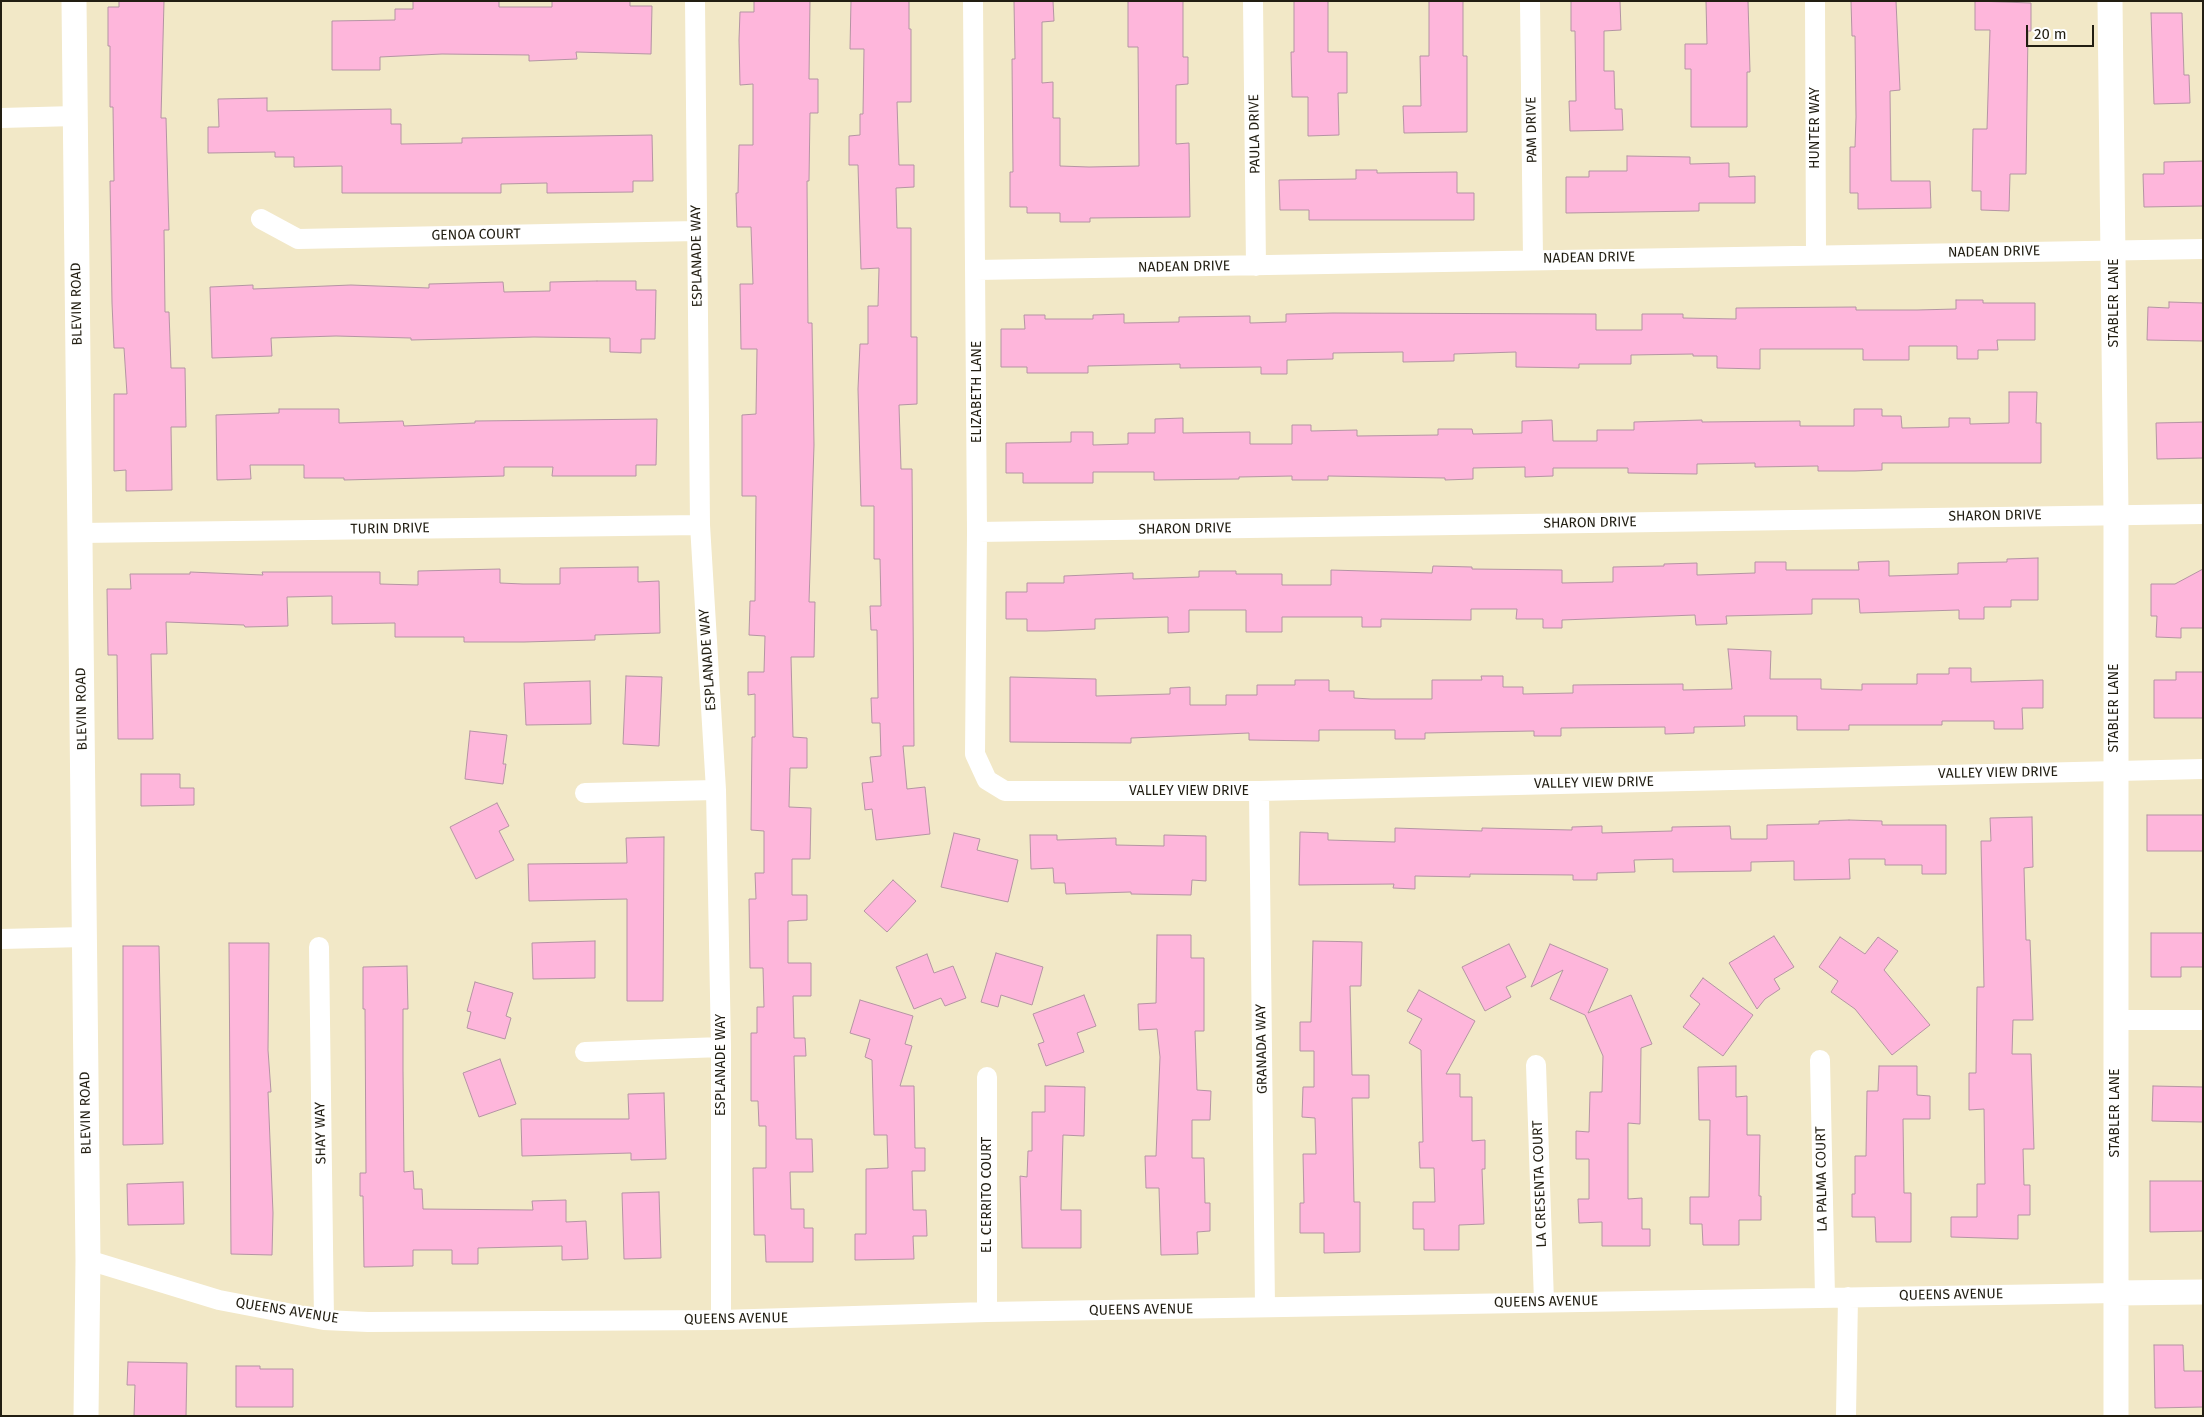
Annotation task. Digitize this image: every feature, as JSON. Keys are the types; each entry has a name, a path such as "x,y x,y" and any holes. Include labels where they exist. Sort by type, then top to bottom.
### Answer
{"street":[{"name":"BLEVIN ROAD","path":"74,1 88,1260 86,1416"},
{"name":"ESPLANADE WAY","path":"695,1 700,525 716,790 721,1048 721,1320"},
{"name":"ELIZABETH LANE","path":"973,1 977,532 975,754 988,780"},
{"name":"PAULA DRIVE","path":"1253,1 1256,266"},
{"name":"PAM DRIVE","path":"1530,1 1533,259"},
{"name":"HUNTER WAY","path":"1815,1 1816,255"},
{"name":"STABLER LANE","path":"2110,1 2116,514 2114,770 2116,1416"},
{"path":"1,118 76,116"},
{"name":"GENOA COURT","path":"261,218 298,239 697,231"},
{"name":"NADEAN DRIVE","path":"976,270 2114,249 2203,249"},
{"name":"SHARON DRIVE","path":"977,532 2203,514"},
{"name":"TURIN DRIVE","path":"80,533 700,525"},
{"name":"VALLEY VIEW DRIVE","path":"988,780 1006,791 1259,791 2203,769"},
{"path":"585,793 716,790"},
{"name":"GRANADA WAY","path":"1259,791 1266,1307"},
{"path":"1,939 84,937"},
{"name":"SHAY WAY","path":"319,947 324,1320"},
{"path":"2114,1020 2203,1020"},
{"path":"585,1052 721,1048"},
{"name":"LA PALMA COURT","path":"1820,1060 1825,1297"},
{"name":"LA CRESENTA COURT","path":"1536,1065 1544,1302"},
{"name":"EL CERRITO COURT","path":"987,1077 987,1312"},
{"name":"QUEENS AVENUE","path":"88,1260 219,1300 324,1320 438,1322 721,1320 987,1312 2203,1292"},
{"path":"1846,1416 1848,1297"}],"building":[{"path":"119,1 164,1 161,118 166,118 169,230 164,230 165,312 169,312 171,368 185,368 186,427 171,427 172,490 126,491 126,470 114,471 114,394 127,394 124,348 114,348 112,303 110,181 114,181 113,107 110,107 108,7 119,7"},
{"path":"413,1 499,1 499,7 552,7 552,1 630,1 630,6 652,6 651,54 576,52 577,59 529,61 529,55 442,54 380,57 380,70 332,70 332,21 395,20 395,9 413,9"},
{"path":"754,1 810,1 809,79 818,79 818,113 810,113 809,181 807,181 808,323 812,323 814,445 809,602 815,602 814,657 791,657 793,737 807,738 807,768 790,768 789,807 811,808 810,859 792,859 792,895 807,895 807,920 788,921 788,963 811,963 811,996 793,996 794,1038 805,1038 806,1056 794,1056 796,1139 812,1139 813,1172 790,1172 791,1209 804,1209 804,1228 813,1228 813,1262 766,1262 765,1235 754,1235 753,1168 766,1168 766,1126 759,1126 758,1101 751,1101 751,1033 757,1033 757,1007 764,1007 763,968 750,968 749,899 756,899 755,873 764,873 764,831 751,830 752,737 755,737 755,694 748,695 748,672 764,672 765,636 749,635 750,601 755,601 756,496 742,496 742,415 756,414 757,349 741,349 740,284 753,284 751,227 737,227 736,193 738,193 739,145 753,145 753,84 740,85 740,12 754,12"},
{"path":"851,1 909,1 909,29 911,29 911,102 897,102 899,165 914,165 914,187 896,188 897,228 911,228 911,337 917,337 917,404 899,405 901,469 912,469 914,746 903,746 907,789 925,787 930,834 876,840 872,809 865,810 862,783 873,782 870,757 881,756 880,723 872,723 871,698 878,698 877,630 871,630 870,606 881,606 880,559 874,559 874,506 861,506 858,389 860,344 868,344 868,306 878,306 879,268 861,269 858,165 849,165 849,136 860,135 860,114 863,114 864,49 850,49"},
{"path":"1014,1 1053,1 1054,21 1042,22 1042,83 1053,82 1053,118 1060,118 1060,166 1089,167 1139,166 1138,47 1128,47 1128,1 1183,1 1183,57 1188,57 1188,84 1176,85 1176,144 1189,143 1190,217 1090,218 1090,222 1060,222 1060,213 1027,213 1027,207 1010,207 1010,172 1013,172 1012,59 1015,59"},
{"path":"1294,1 1328,1 1328,52 1347,52 1347,93 1338,93 1339,135 1308,136 1308,97 1292,97 1291,52 1294,52"},
{"path":"1429,1 1463,1 1463,56 1467,56 1467,132 1404,133 1403,106 1421,106 1420,56 1429,56"},
{"path":"1571,1 1620,1 1621,30 1604,31 1604,71 1614,71 1615,109 1622,109 1623,130 1570,131 1569,101 1576,101 1575,31 1571,31"},
{"path":"1706,1 1748,1 1750,72 1747,72 1747,127 1691,127 1691,69 1685,69 1685,44 1707,44"},
{"path":"1851,1 1896,1 1900,90 1890,91 1891,181 1930,181 1931,208 1858,209 1858,193 1850,193 1850,147 1855,147 1856,117 1855,36 1852,36"},
{"path":"1975,1 2031,3 2031,31 2028,31 2026,174 2010,174 2009,211 1981,210 1981,191 1972,191 1973,129 1987,129 1990,30 1975,30"},
{"path":"2151,13 2182,13 2184,75 2189,75 2190,103 2154,104"},
{"path":"267,98 267,111 391,109 391,124 401,124 401,144 462,143 462,138 652,135 653,181 633,181 633,192 547,193 547,183 501,184 501,193 342,193 342,166 294,167 294,157 275,157 275,152 208,153 208,127 219,127 218,99"},
{"path":"1627,156 1690,157 1690,164 1729,163 1729,177 1755,176 1755,203 1699,203 1699,211 1566,213 1566,177 1589,177 1589,171 1627,171"},
{"path":"2203,161 2203,206 2144,207 2143,174 2164,174 2164,162"},
{"path":"1356,170 1377,170 1377,173 1457,172 1457,193 1474,193 1474,220 1309,220 1309,210 1280,210 1279,180 1356,179"},
{"path":"636,281 636,290 656,290 655,339 641,339 641,353 610,352 610,338 534,337 411,340 411,338 336,336 271,338 272,356 212,358 210,287 253,285 253,289 351,285 429,288 429,284 503,282 504,292 550,291 550,282"},
{"path":"1956,300 1983,300 1983,303 2035,303 2035,340 1997,340 1998,350 1978,350 1978,359 1957,359 1957,346 1909,346 1909,360 1863,360 1863,349 1760,349 1760,369 1717,368 1717,356 1693,356 1693,354 1631,355 1631,364 1579,364 1579,368 1516,367 1516,352 1454,354 1454,361 1403,362 1403,352 1333,353 1333,359 1287,360 1287,374 1261,374 1261,367 1180,368 1180,364 1088,366 1088,373 1027,373 1027,367 1001,367 1001,329 1025,329 1024,315 1045,315 1045,319 1093,319 1093,315 1124,314 1124,323 1179,322 1179,317 1250,316 1250,323 1286,322 1286,314 1596,314 1596,330 1642,330 1642,314 1683,314 1683,318 1736,319 1736,308 1856,307 1856,310 1956,309"},
{"path":"2169,302 2203,303 2203,341 2147,340 2148,307 2169,308"},
{"path":"2009,392 2037,392 2036,423 2041,423 2041,463 1882,463 1882,470 1855,471 1818,471 1818,466 1755,467 1755,463 1697,464 1697,474 1628,473 1628,468 1553,468 1553,476 1525,477 1525,467 1473,468 1473,479 1445,480 1445,478 1328,476 1328,480 1292,480 1292,476 1154,480 1154,472 1093,472 1093,483 1023,483 1023,473 1006,473 1006,443 1071,442 1071,432 1093,432 1093,445 1128,444 1128,433 1155,433 1155,419 1183,418 1183,433 1250,432 1250,444 1292,444 1292,425 1311,425 1311,431 1357,430 1357,436 1438,435 1438,429 1472,429 1473,434 1522,433 1522,421 1552,420 1553,441 1597,441 1597,430 1634,430 1634,422 1702,420 1702,422 1800,421 1800,426 1854,426 1854,409 1882,409 1882,416 1901,416 1902,428 1949,427 1949,418 1970,418 1970,424 2009,423"},
{"path":"279,409 339,409 339,423 403,421 404,426 475,423 475,421 657,419 656,465 636,465 636,476 552,476 553,467 504,467 504,476 344,480 344,478 304,478 304,465 250,465 251,479 217,480 216,415 279,413"},
{"path":"2203,422 2203,458 2157,459 2156,423"},
{"path":"2038,558 2038,600 2011,600 2011,607 1984,607 1984,619 1959,619 1959,610 1860,613 1859,599 1812,599 1812,614 1726,616 1727,624 1696,625 1695,615 1562,620 1562,628 1543,628 1543,619 1516,619 1517,609 1471,609 1471,620 1381,619 1381,627 1362,627 1362,617 1282,617 1282,632 1246,632 1246,610 1189,610 1189,632 1168,633 1168,617 1095,619 1095,629 1046,631 1027,631 1027,619 1006,619 1006,592 1027,592 1027,583 1064,583 1064,576 1133,573 1133,579 1199,577 1199,571 1236,571 1236,574 1282,574 1282,585 1331,585 1331,570 1432,573 1433,566 1472,567 1472,569 1562,570 1562,583 1613,582 1613,567 1664,566 1664,564 1697,563 1697,575 1755,573 1755,562 1786,562 1786,570 1859,570 1858,562 1889,561 1889,576 1958,574 1958,563 2007,562 2007,559"},
{"path":"638,567 638,582 659,581 660,633 595,635 595,640 524,642 464,642 464,637 395,637 395,623 332,624 332,596 287,597 288,626 245,627 244,625 166,622 167,654 151,654 153,739 118,739 117,655 108,655 107,589 131,589 130,574 190,574 190,572 263,575 262,572 380,572 380,584 418,585 418,571 500,569 500,583 560,584 560,568"},
{"path":"2203,569 2203,628 2181,628 2181,638 2156,637 2157,616 2151,616 2151,584 2175,584"},
{"path":"1728,649 1771,651 1770,679 1821,679 1821,689 1862,690 1862,684 1917,684 1917,674 1949,674 1949,668 1971,668 1971,682 2043,680 2043,708 2022,708 2023,729 1994,729 1994,721 1942,721 1942,725 1849,725 1849,730 1797,730 1797,716 1744,716 1745,726 1694,727 1694,733 1665,734 1665,727 1561,728 1561,736 1534,736 1534,731 1473,732 1425,733 1425,739 1395,739 1395,730 1319,730 1319,741 1249,740 1249,733 1131,738 1131,743 1010,742 1010,677 1096,679 1096,696 1170,694 1170,688 1190,687 1190,705 1226,705 1226,695 1257,695 1257,685 1295,685 1295,680 1329,680 1329,691 1354,691 1354,698 1371,699 1432,699 1432,680 1482,680 1481,676 1503,676 1503,687 1523,687 1523,694 1573,693 1573,685 1683,684 1683,690 1732,689"},
{"path":"2176,672 2203,672 2203,718 2154,718 2154,680 2176,680"},
{"path":"626,676 662,677 659,746 623,744"},
{"path":"590,681 591,724 526,725 524,683"},
{"path":"470,731 507,735 503,764 506,764 503,784 465,779"},
{"path":"141,774 180,774 180,788 194,788 194,805 141,806"},
{"path":"497,803 509,826 499,831 514,860 476,879 450,827"},
{"path":"2147,815 2203,815 2203,851 2147,851"},
{"path":"2032,817 2033,867 2024,868 2026,940 2030,940 2033,1020 2013,1020 2012,1054 2031,1054 2034,1149 2023,1149 2024,1185 2030,1185 2030,1215 2018,1215 2018,1239 1951,1237 1951,1217 1977,1217 1977,1184 1985,1184 1984,1109 1969,1110 1969,1073 1976,1073 1977,987 1984,987 1981,841 1991,841 1990,818"},
{"path":"1819,821 1882,821 1882,825 1946,825 1946,874 1922,874 1922,865 1885,865 1885,859 1849,859 1850,879 1794,880 1794,861 1751,862 1751,871 1673,872 1673,859 1634,860 1635,872 1597,873 1597,880 1573,880 1573,875 1470,874 1470,877 1415,876 1415,889 1393,888 1394,884 1299,885 1300,832 1328,833 1328,840 1395,842 1395,828 1482,831 1482,828 1572,830 1572,827 1602,826 1602,833 1672,831 1672,827 1730,826 1731,839 1767,839 1767,825 1819,824"},
{"path":"954,833 980,839 977,850 1018,860 1008,902 941,887"},
{"path":"1030,835 1057,835 1057,840 1116,838 1116,845 1164,846 1164,835 1206,836 1206,881 1192,880 1191,895 1131,894 1131,892 1066,894 1065,883 1054,883 1053,868 1031,869"},
{"path":"664,837 663,1001 627,1001 627,899 529,901 528,864 627,863 626,838"},
{"path":"893,880 916,901 887,932 864,911"},
{"path":"2151,933 2203,933 2203,967 2181,967 2181,977 2151,977"},
{"path":"1157,935 1191,935 1191,958 1204,958 1204,1031 1195,1031 1197,1090 1211,1091 1210,1120 1192,1120 1192,1158 1204,1158 1205,1203 1210,1203 1210,1231 1197,1232 1198,1254 1161,1255 1159,1188 1146,1188 1145,1156 1156,1156 1160,1057 1157,1029 1139,1030 1138,1004 1156,1003"},
{"path":"1774,936 1794,967 1774,979 1780,989 1765,999 1757,1009 1729,963"},
{"path":"1840,937 1865,954 1878,937 1898,951 1884,970 1930,1025 1892,1055 1855,1009 1831,992 1838,981 1819,967"},
{"path":"595,941 595,978 533,979 532,943"},
{"path":"1313,941 1362,942 1361,986 1350,986 1352,1075 1369,1075 1369,1098 1352,1098 1354,1202 1360,1202 1360,1252 1324,1253 1324,1233 1300,1233 1300,1203 1304,1203 1303,1154 1316,1154 1315,1118 1302,1117 1303,1087 1314,1087 1314,1051 1300,1051 1300,1022 1311,1022"},
{"path":"229,943 269,943 268,1050 271,1092 268,1092 273,1213 272,1255 231,1254"},
{"path":"1509,944 1526,977 1506,987 1511,997 1485,1011 1462,967"},
{"path":"1550,944 1608,969 1588,1013 1631,995 1652,1044 1641,1048 1640,1124 1628,1123 1628,1199 1642,1198 1642,1229 1650,1229 1650,1246 1602,1246 1602,1222 1579,1223 1578,1199 1589,1199 1589,1159 1576,1159 1576,1131 1589,1132 1590,1092 1602,1092 1603,1056 1585,1015 1550,999 1563,970 1531,987"},
{"path":"123,946 159,946 163,1144 123,1145"},
{"path":"996,953 1043,967 1032,1005 1001,995 998,1007 981,1002"},
{"path":"927,954 934,973 953,966 966,998 945,1006 941,998 914,1009 896,967"},
{"path":"407,966 408,1009 403,1009 404,1172 413,1171 414,1189 422,1189 423,1209 533,1210 532,1201 566,1200 566,1222 586,1221 588,1259 562,1260 562,1246 478,1248 478,1264 452,1264 452,1250 413,1250 413,1266 364,1267 363,1196 360,1196 360,1173 366,1173 363,967"},
{"path":"1703,978 1753,1015 1723,1056 1683,1027 1700,1004 1690,996"},
{"path":"475,982 513,993 506,1016 511,1018 505,1039 467,1028 471,1012 467,1011"},
{"path":"1419,990 1475,1021 1446,1074 1460,1074 1460,1097 1472,1097 1472,1141 1485,1140 1485,1169 1482,1169 1484,1224 1459,1225 1459,1250 1424,1250 1424,1229 1413,1229 1413,1202 1435,1202 1434,1168 1420,1168 1419,1142 1423,1142 1421,1050 1409,1043 1422,1019 1407,1011"},
{"path":"1084,995 1096,1026 1077,1033 1084,1052 1046,1066 1038,1044 1044,1042 1033,1014"},
{"path":"860,1000 913,1016 905,1044 912,1046 900,1086 914,1086 915,1148 925,1148 925,1171 912,1171 913,1210 926,1210 927,1236 913,1236 914,1259 855,1260 855,1234 866,1234 866,1169 888,1168 887,1135 874,1135 872,1060 865,1057 870,1039 850,1033"},
{"path":"500,1059 516,1104 479,1117 463,1073"},
{"path":"1736,1066 1736,1097 1747,1096 1747,1135 1760,1135 1759,1196 1761,1196 1761,1220 1739,1220 1739,1245 1703,1245 1702,1224 1690,1224 1690,1197 1709,1197 1710,1120 1699,1120 1698,1067"},
{"path":"1879,1066 1917,1066 1917,1095 1930,1096 1930,1119 1903,1119 1904,1193 1911,1193 1911,1242 1876,1242 1875,1217 1852,1217 1852,1194 1855,1194 1855,1156 1866,1156 1867,1091 1878,1091"},
{"path":"1045,1086 1085,1087 1084,1136 1063,1135 1061,1210 1081,1210 1081,1248 1022,1248 1020,1176 1027,1177 1028,1151 1032,1151 1032,1112 1045,1112"},
{"path":"2153,1086 2203,1087 2203,1122 2152,1121"},
{"path":"664,1093 666,1159 631,1160 631,1153 522,1156 521,1119 629,1119 628,1094"},
{"path":"2150,1181 2203,1181 2203,1231 2150,1232"},
{"path":"183,1182 184,1224 128,1225 127,1184"},
{"path":"659,1192 661,1258 624,1259 622,1193"},
{"path":"2154,1345 2183,1345 2184,1371 2203,1371 2203,1407 2155,1408"},
{"path":"128,1362 187,1363 186,1416 134,1416 135,1385 127,1385"},
{"path":"236,1366 260,1366 260,1369 293,1369 293,1407 236,1407"}]}
